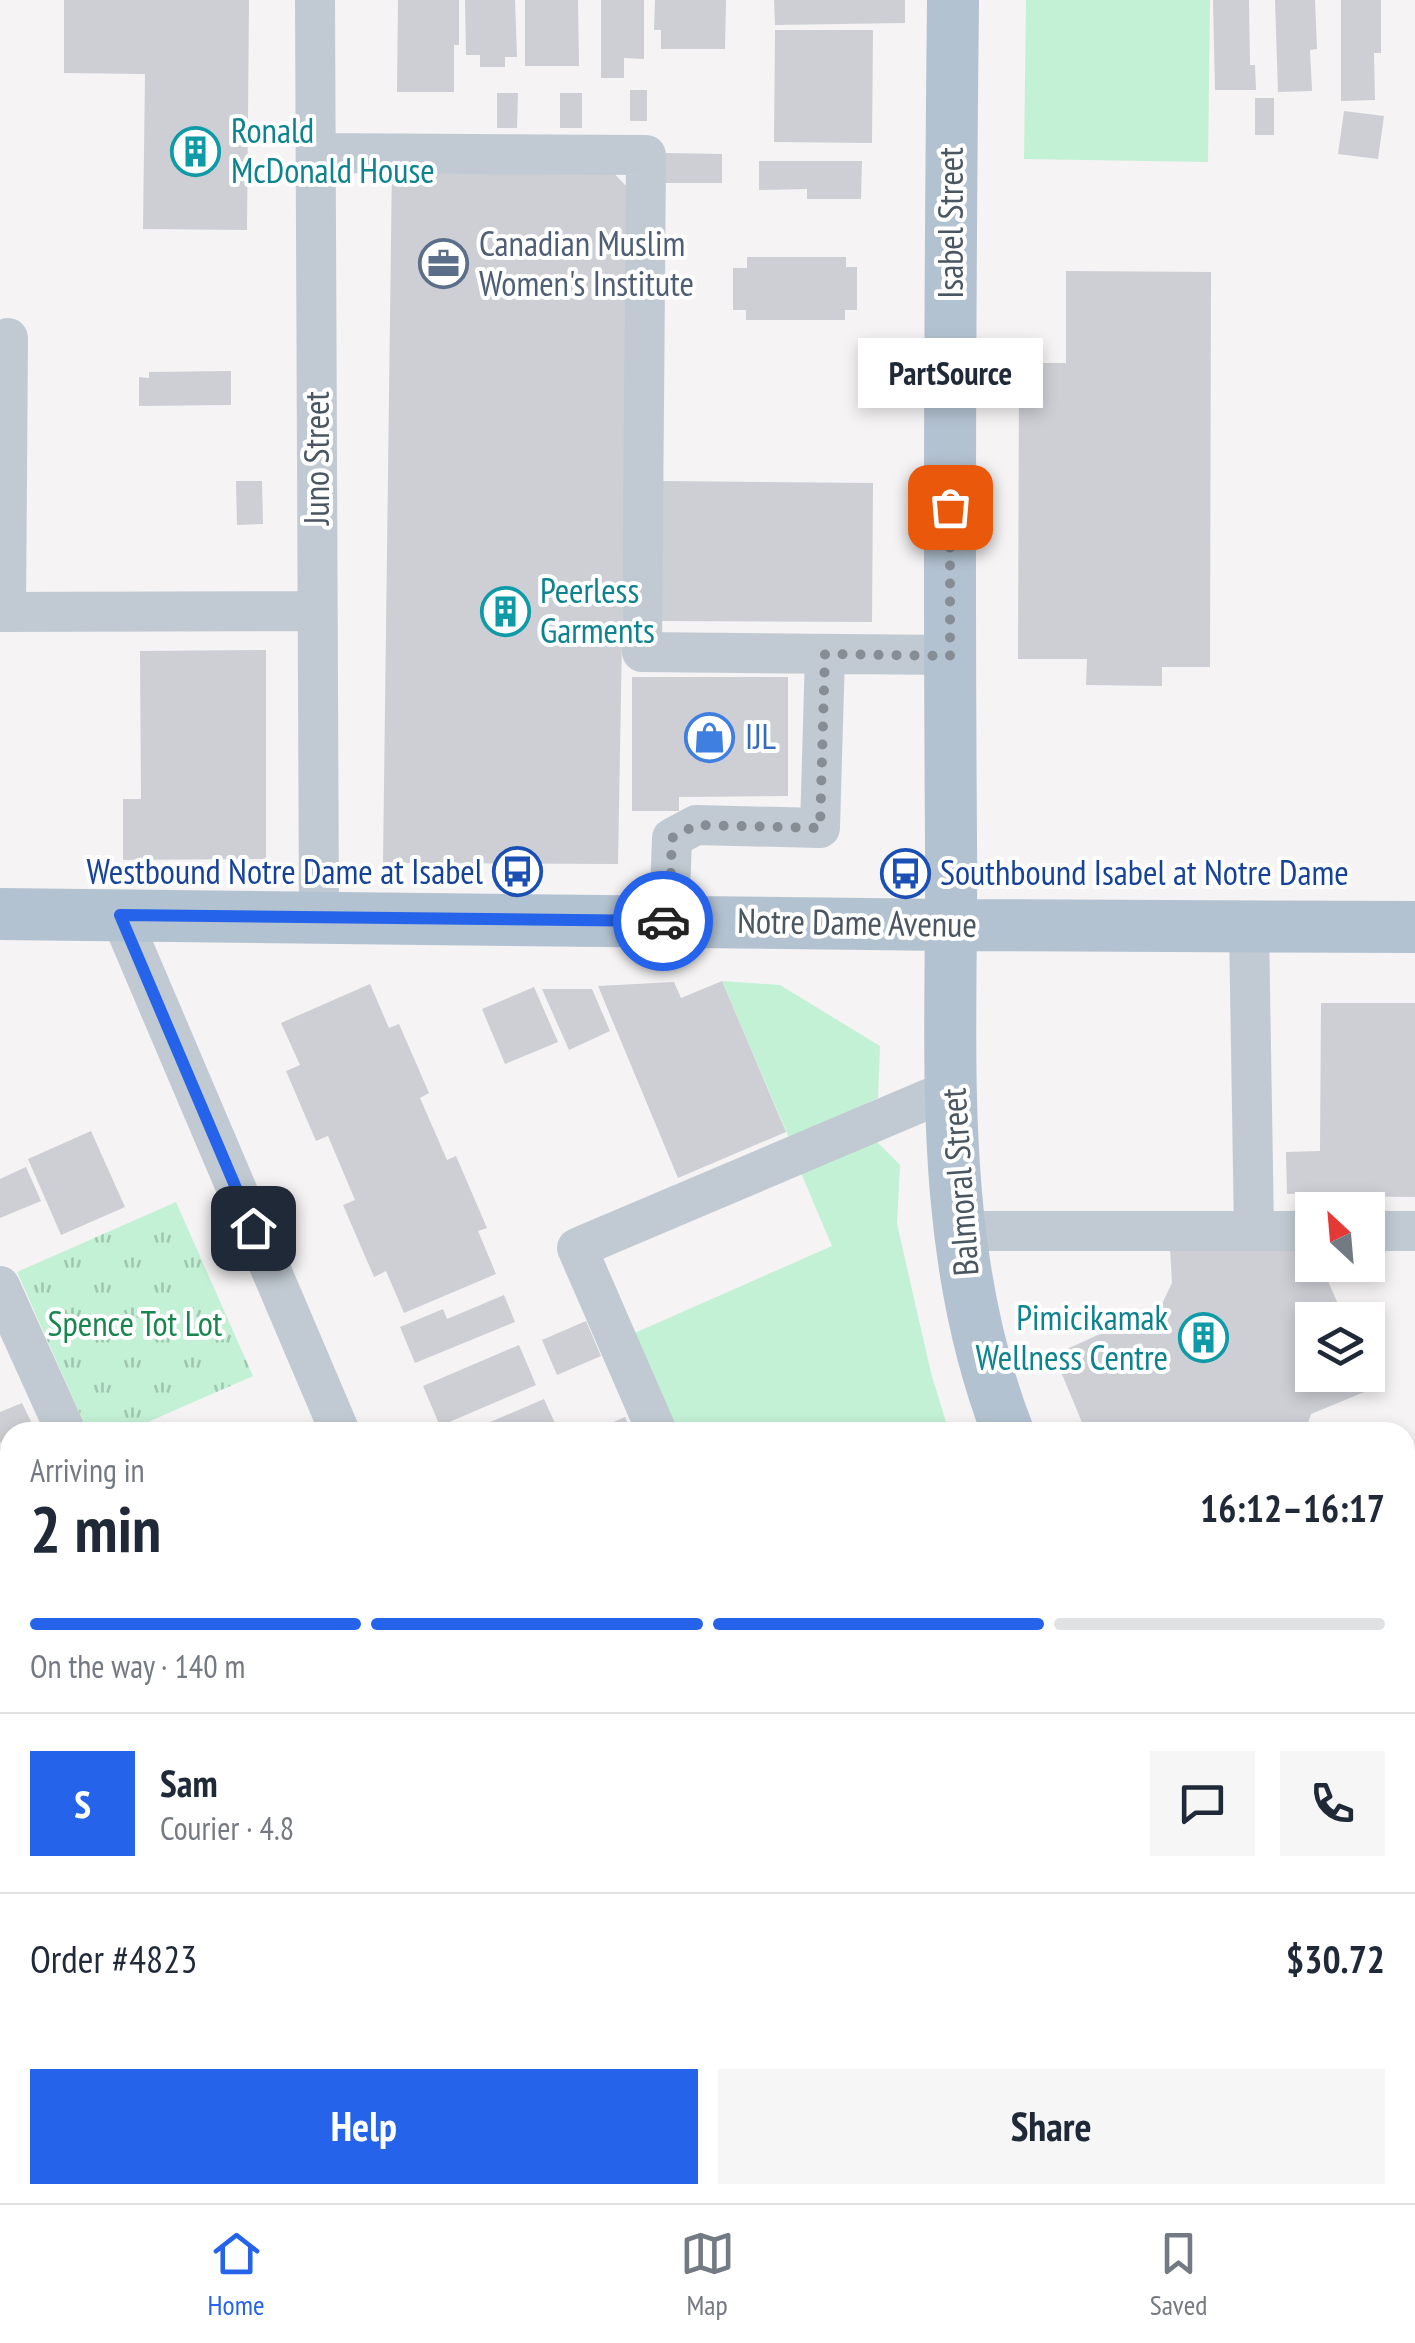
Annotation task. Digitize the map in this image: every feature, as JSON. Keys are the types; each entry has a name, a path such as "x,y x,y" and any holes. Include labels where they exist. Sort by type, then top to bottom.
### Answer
{"main road":[{"name":"Isabel Street","path":"950,925 953,0"},
{"name":"Notre Dame Avenue","path":"0,914 1415,927"},
{"name":"Balmoral Street","path":"950,925 952,1151 959,1232 969,1302 1005,1422"}],"street":[{"name":"Juno Street","path":"315,0 319,916"},
{"path":"316,153 646,154 642,652 950,656"},
{"path":"8,338 3,612 318,611"},
{"path":"669,921 672,838 696,825 820,828 825,654"},
{"path":"120,915 336,1422"},
{"path":"1249,926 1254,1231"},
{"path":"653,1422 577,1248 952,1089"},
{"path":"1385,1230 1415,1231"},
{"path":"959,1232 1295,1231"},
{"path":"0,1286 61,1422"}],"green space":[{"path":"1026,0 1210,0 1208,162 1024,159"},
{"path":"722,981 780,985 880,1046 878,1098 790,1140"},
{"path":"854,1143 878,1143 900,1165 897,1224 946,1422 668,1422 630,1335 832,1246 798,1166"},
{"name":"Spence Tot Lot","path":"176,1202 253,1376 148,1422 84,1422 17,1272"}],"building":[{"name":"Ronald McDonald House","path":"64,0 249,0 247,230 143,229 145,74 64,73"},
{"path":"398,0 459,0 454,92 397,92"},
{"path":"465,0 515,0 517,57 505,57 505,67 480,67 480,55 466,55"},
{"path":"525,0 578,0 579,66 525,66"},
{"path":"601,0 644,0 644,59 624,58 624,78 601,78"},
{"path":"655,0 726,0 725,49 661,49 661,30 654,30"},
{"path":"774,0 905,0 905,23 775,25"},
{"path":"1213,0 1249,0 1250,65 1255,65 1256,90 1215,90"},
{"path":"1275,0 1315,0 1317,49 1310,50 1312,91 1278,92"},
{"path":"1341,0 1381,0 1381,53 1374,53 1375,100 1341,101"},
{"path":"775,30 873,30 872,143 774,142"},
{"path":"630,90 647,90 647,121 630,121"},
{"path":"497,93 518,93 517,128 497,128"},
{"path":"560,93 582,93 582,128 560,128"},
{"path":"1255,98 1274,98 1274,135 1255,135"},
{"path":"1344,111 1384,116 1378,159 1338,154"},
{"path":"666,153 722,154 722,183 665,183"},
{"path":"759,161 862,161 861,199 807,199 807,189 759,190"},
{"name":"Peerless Garments","path":"392,163 608,167 630,190 618,864 383,863"},
{"path":"747,257 846,257 846,267 857,267 857,310 845,310 845,320 746,320 746,310 733,310 733,268 747,268"},
{"path":"1066,271 1211,272 1210,667 1162,667 1162,686 1086,685 1087,659 1018,659 1019,363 1066,363"},
{"path":"231,371 231,405 139,406 139,377 149,378 149,372"},
{"path":"236,481 262,481 263,524 237,525"},
{"path":"662,481 873,483 872,622 661,621"},
{"path":"266,650 266,859 123,860 123,799 141,799 140,651"},
{"name":"IJL","path":"632,677 788,677 788,796 679,797 679,811 632,811"},
{"path":"722,981 786,1132 678,1178 598,986 674,982 681,998"},
{"path":"370,984 389,1028 399,1024 429,1093 420,1098 447,1160 456,1156 487,1228 478,1231 496,1274 404,1313 386,1271 374,1277 343,1205 355,1200 328,1136 316,1141 286,1071 300,1065 281,1023"},
{"path":"534,987 558,1042 505,1064 482,1009"},
{"path":"542,989 592,989 610,1031 569,1050"},
{"path":"1321,1003 1415,1003 1415,1197 1385,1197 1385,1192 1287,1194 1286,1152 1320,1151"},
{"path":"91,1131 125,1207 61,1235 28,1159"},
{"path":"26,1167 41,1201 0,1218 0,1179"},
{"name":"Pimicikamak Wellness Centre","path":"1170,1248 1295,1249 1295,1282 1328,1282 1337,1302 1295,1302 1295,1392 1364,1392 1311,1414 1308,1422 1082,1422 1054,1355 1161,1306 1172,1283"},
{"path":"504,1295 515,1322 415,1363 400,1327 443,1309 447,1319"},
{"path":"586,1321 601,1356 557,1375 542,1340"},
{"path":"519,1345 536,1385 449,1422 438,1422 423,1386"},
{"path":"544,1399 554,1422 490,1422"},
{"path":"22,1403 31,1422 0,1422 0,1412"}],"way so far":[{"path":"663,921 669,921 672,838 696,825 820,828 825,654 950,656 950,507"}],"place":[{"name":"Ronald McDonald House","path":"196,151"},
{"name":"Canadian Muslim Women's Institute","path":"444,264"},
{"name":"PartSource","path":"950,507"},
{"name":"Peerless Garments","path":"505,611"},
{"name":"IJL","path":"710,737"},
{"name":"Westbound Notre Dame at Isabel","path":"518,872"},
{"name":"Southbound Isabel at Notre Dame","path":"905,873"},
{"name":"Pimicikamak Wellness Centre","path":"1203,1338"}],"route":[{"path":"253,1228 120,915 663,921"}]}
